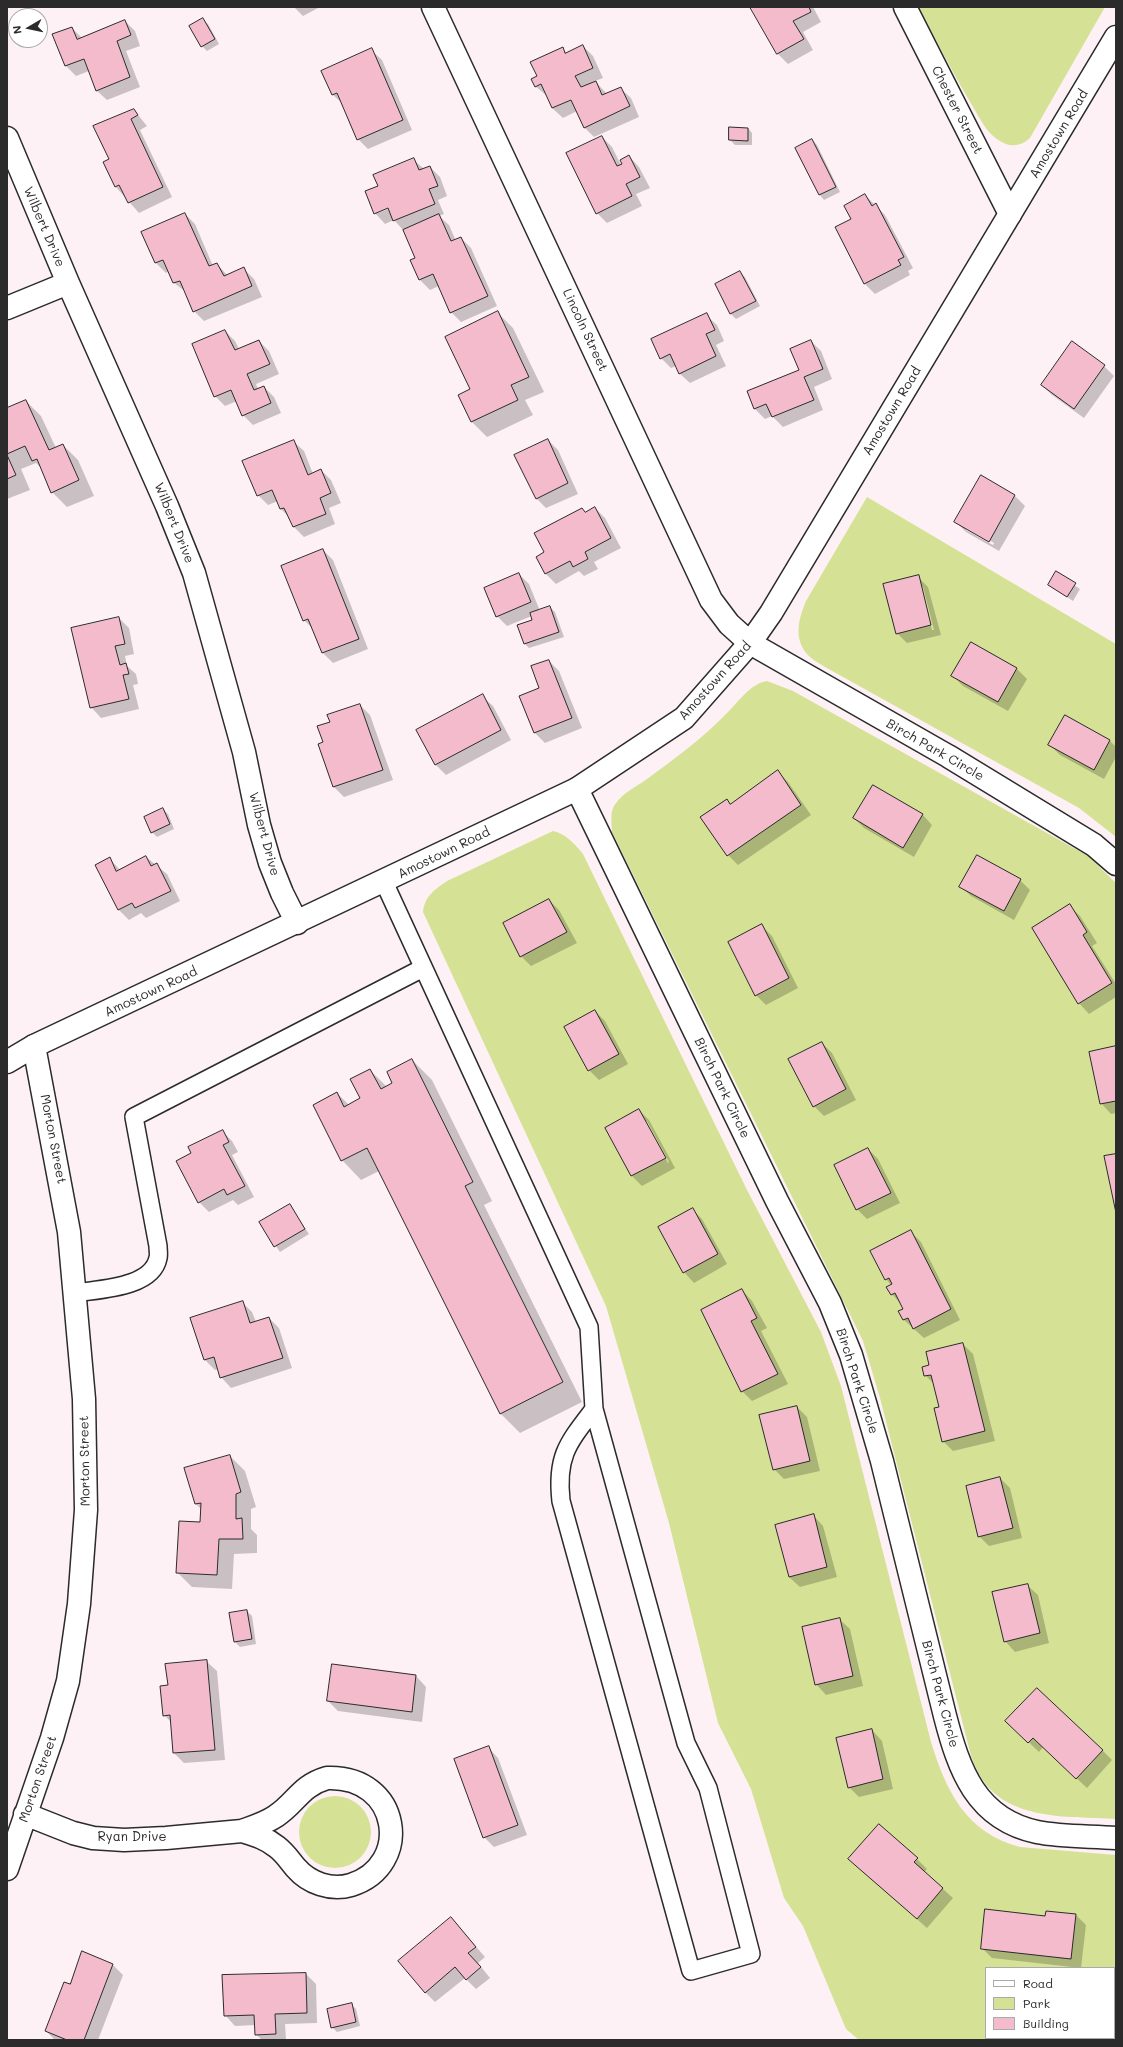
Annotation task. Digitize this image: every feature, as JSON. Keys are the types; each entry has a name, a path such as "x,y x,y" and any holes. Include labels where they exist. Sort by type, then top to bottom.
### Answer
{"street":[{"name":"Lincoln Street","path":"433,7 711,600 729,624 750,644"},
{"name":"Chester Street","path":"904,7 1010,214"},
{"name":"Amostown Road","path":"7,1062 34,1046 384,882 577,789 684,718 750,644 771,613 1116,37"},
{"name":"Wilbert Drive","path":"7,138 68,283 167,506 194,573 244,752 259,825 270,863 282,893 297,923"},
{"path":"7,308 68,283"},
{"name":"Birch Park Circle","path":"750,644 948,756 1094,845 1116,864"},
{"name":"Birch Park Circle","path":"577,789 773,1194 830,1303 852,1355 882,1461 948,1728 965,1775 978,1798 989,1809 1014,1825 1038,1832 1116,1838"},
{"name":"Morton Street","path":"7,1869 52,1738 68,1681 82,1574 86,1510 84,1391 76,1293 69,1232 34,1046"},
{"name":"Ryan Drive","path":"25,1814 73,1833 93,1838 124,1840 242,1831 261,1824 276,1816 308,1786 328,1778 338,1778 358,1782 368,1787 375,1794 387,1811 391,1832 388,1852 377,1869 361,1881 341,1886 330,1886 311,1880 302,1874 278,1847 262,1837 242,1831"}],"lane":[{"path":"384,882 589,1326 594,1409 686,1744 708,1788 751,1954 691,1971 561,1501 559,1483 563,1455 569,1441 594,1409"},
{"path":"76,1293 140,1280 150,1273 158,1259 158,1246 134,1117 423,968"}],"green space":[{"path":"919,7 1105,7 1030,138 1018,145 1010,145 1001,142 993,136 984,124 952,70"},
{"path":"867,497 1116,644 1116,837 1079,808 825,667 807,654 800,641 799,635 803,608"},
{"path":"767,681 793,691 1088,856 1116,883 1116,1819 1057,1816 1019,1808 1002,1799 988,1787 977,1770 970,1751 880,1398 863,1341 612,832 612,810 623,796 697,741 749,690"},
{"path":"553,831 562,834 574,843 583,854 747,1190 821,1332 841,1386 931,1742 944,1777 952,1793 961,1808 972,1821 985,1832 1001,1840 1020,1847 1116,1855 1116,2040 859,2040 846,2029 803,1926 784,1898 751,1789 718,1723 669,1523 606,1306 423,912 428,898 438,887 447,881"},
{"path":"328,1796 342,1796 349,1798 361,1806 369,1818 371,1832 369,1846 361,1858 349,1866 342,1868 328,1868 321,1866 309,1858 301,1846 299,1839 299,1825 301,1818 309,1806 321,1798"}],"building":[{"path":"750,7 809,7 811,12 793,21 804,39 777,54"},
{"path":"203,18 215,39 201,47 189,26"},
{"path":"125,20 131,35 117,41 130,77 96,91 84,59 65,66 52,34 72,27 77,39"},
{"path":"583,45 593,68 575,76 581,87 596,81 602,95 621,87 630,106 584,128 571,100 552,108 541,84 535,87 531,79 537,76 530,62 563,47 565,53"},
{"path":"372,48 403,120 357,140 337,93 332,95 321,71"},
{"path":"134,109 138,115 131,119 163,187 128,203 119,185 115,187 103,162 109,159 93,126"},
{"path":"729,127 748,128 748,141 729,140"},
{"path":"602,136 617,166 622,164 620,160 629,155 640,177 626,184 632,196 596,214 566,153"},
{"path":"812,139 836,187 819,195 795,148"},
{"path":"414,158 419,170 430,166 438,186 429,189 435,204 393,221 388,208 374,214 365,191 378,186 373,175"},
{"path":"865,194 872,206 876,203 904,257 898,260 901,265 864,284 835,227 851,219 844,206"},
{"path":"185,213 209,266 217,263 224,276 244,267 252,286 193,312 180,281 173,283 163,260 155,263 141,232"},
{"path":"439,214 451,241 461,237 488,296 450,313 433,274 419,280 410,260 415,258 403,230"},
{"path":"740,271 756,301 730,314 715,284"},
{"path":"498,311 529,377 511,385 518,400 471,422 458,395 470,389 445,337"},
{"path":"707,313 715,330 706,334 716,356 679,374 670,354 660,359 651,339"},
{"path":"225,330 235,350 259,340 270,364 247,374 254,390 264,386 271,403 242,416 231,390 214,397 192,344"},
{"path":"811,340 823,369 804,377 814,400 772,417 766,404 754,409 747,391 799,370 790,349"},
{"path":"1072,341 1105,365 1074,409 1041,385"},
{"path":"26,400 49,450 63,444 79,480 51,493 37,459 32,461 25,446 7,454 7,408"},
{"path":"548,439 568,483 536,499 514,455"},
{"path":"294,440 308,475 321,469 331,493 320,498 326,514 293,527 284,508 280,509 272,490 257,496 242,461"},
{"path":"7,455 16,475 7,479"},
{"path":"981,475 1015,495 989,542 954,522"},
{"path":"595,507 611,538 585,552 588,559 573,567 570,561 545,574 536,557 544,552 534,533 582,508 585,512"},
{"path":"323,549 359,639 322,653 308,619 303,621 281,566"},
{"path":"1056,571 1076,583 1067,597 1048,585"},
{"path":"519,573 531,602 496,617 484,588"},
{"path":"919,575 931,625 896,634 883,584"},
{"path":"550,606 559,632 524,644 517,625 532,620 530,613"},
{"path":"119,617 125,644 115,646 120,665 126,663 129,674 123,675 129,699 90,708 71,628"},
{"path":"971,642 1017,668 998,702 951,676"},
{"path":"549,660 572,718 534,733 519,696 539,688 531,666"},
{"path":"483,694 501,730 435,765 416,730"},
{"path":"360,704 383,770 333,787 318,744 323,742 317,726 330,722 327,715"},
{"path":"1065,715 1110,740 1094,770 1048,745"},
{"path":"778,770 801,805 727,856 700,817 727,799 730,804"},
{"path":"873,785 923,814 903,848 853,818"},
{"path":"163,808 170,824 151,833 144,817"},
{"path":"977,855 1021,879 1004,911 959,887"},
{"path":"146,856 151,866 157,863 171,891 135,908 132,903 118,910 95,865 110,857 116,871"},
{"path":"549,899 567,932 520,957 503,923"},
{"path":"1070,904 1087,932 1083,935 1112,983 1078,1004 1032,928"},
{"path":"762,924 789,978 755,996 728,942"},
{"path":"595,1010 619,1054 588,1071 564,1027"},
{"path":"822,1042 846,1089 813,1107 788,1059"},
{"path":"1116,1046 1116,1101 1100,1104 1089,1052"},
{"path":"412,1059 473,1182 465,1186 563,1382 500,1414 367,1148 341,1161 313,1105 337,1092 344,1107 360,1098 350,1079 370,1069 381,1089 392,1083 387,1072"},
{"path":"639,1109 666,1158 631,1176 605,1128"},
{"path":"223,1130 229,1142 223,1145 245,1186 227,1195 224,1189 198,1203 176,1161 191,1153 188,1147"},
{"path":"868,1148 891,1193 856,1210 834,1165"},
{"path":"1116,1154 1116,1213 1104,1156"},
{"path":"290,1204 305,1229 274,1247 259,1222"},
{"path":"693,1208 718,1254 683,1273 658,1227"},
{"path":"911,1230 951,1309 913,1329 908,1318 903,1320 898,1311 903,1309 895,1293 891,1295 886,1287 892,1284 889,1278 885,1280 870,1251"},
{"path":"742,1289 757,1318 751,1321 778,1374 741,1392 701,1310"},
{"path":"243,1301 250,1323 269,1317 283,1358 220,1378 214,1357 204,1360 190,1318"},
{"path":"963,1343 985,1431 942,1442 934,1408 939,1407 931,1375 924,1376 922,1367 929,1365 926,1352"},
{"path":"797,1406 810,1461 773,1470 759,1415"},
{"path":"230,1455 241,1492 236,1494 236,1519 242,1518 243,1539 219,1539 217,1575 176,1573 179,1521 200,1522 201,1503 195,1504 184,1468"},
{"path":"1000,1477 1013,1528 978,1537 966,1486"},
{"path":"814,1514 827,1567 789,1577 775,1525"},
{"path":"1028,1584 1040,1633 1004,1642 992,1592"},
{"path":"247,1610 252,1639 234,1642 229,1613"},
{"path":"840,1618 853,1676 815,1685 802,1627"},
{"path":"207,1660 215,1750 173,1753 170,1715 163,1716 160,1686 168,1685 165,1664"},
{"path":"332,1664 416,1675 412,1712 327,1701"},
{"path":"1037,1688 1103,1750 1076,1779 1033,1738 1028,1743 1005,1721"},
{"path":"872,1729 883,1779 848,1788 836,1738"},
{"path":"489,1746 518,1825 483,1838 454,1759"},
{"path":"879,1824 918,1858 914,1862 943,1888 917,1919 848,1859"},
{"path":"985,1909 1045,1916 1046,1911 1076,1914 1071,1959 981,1949"},
{"path":"451,1917 476,1947 468,1953 481,1967 466,1980 455,1967 425,1993 398,1961"},
{"path":"82,1951 113,1964 84,2040 67,2040 45,2031 64,1982 70,1984"},
{"path":"306,1973 307,2013 275,2014 276,2034 255,2035 254,2015 224,2016 222,1975"},
{"path":"352,2003 356,2022 331,2028 327,2009"}]}
